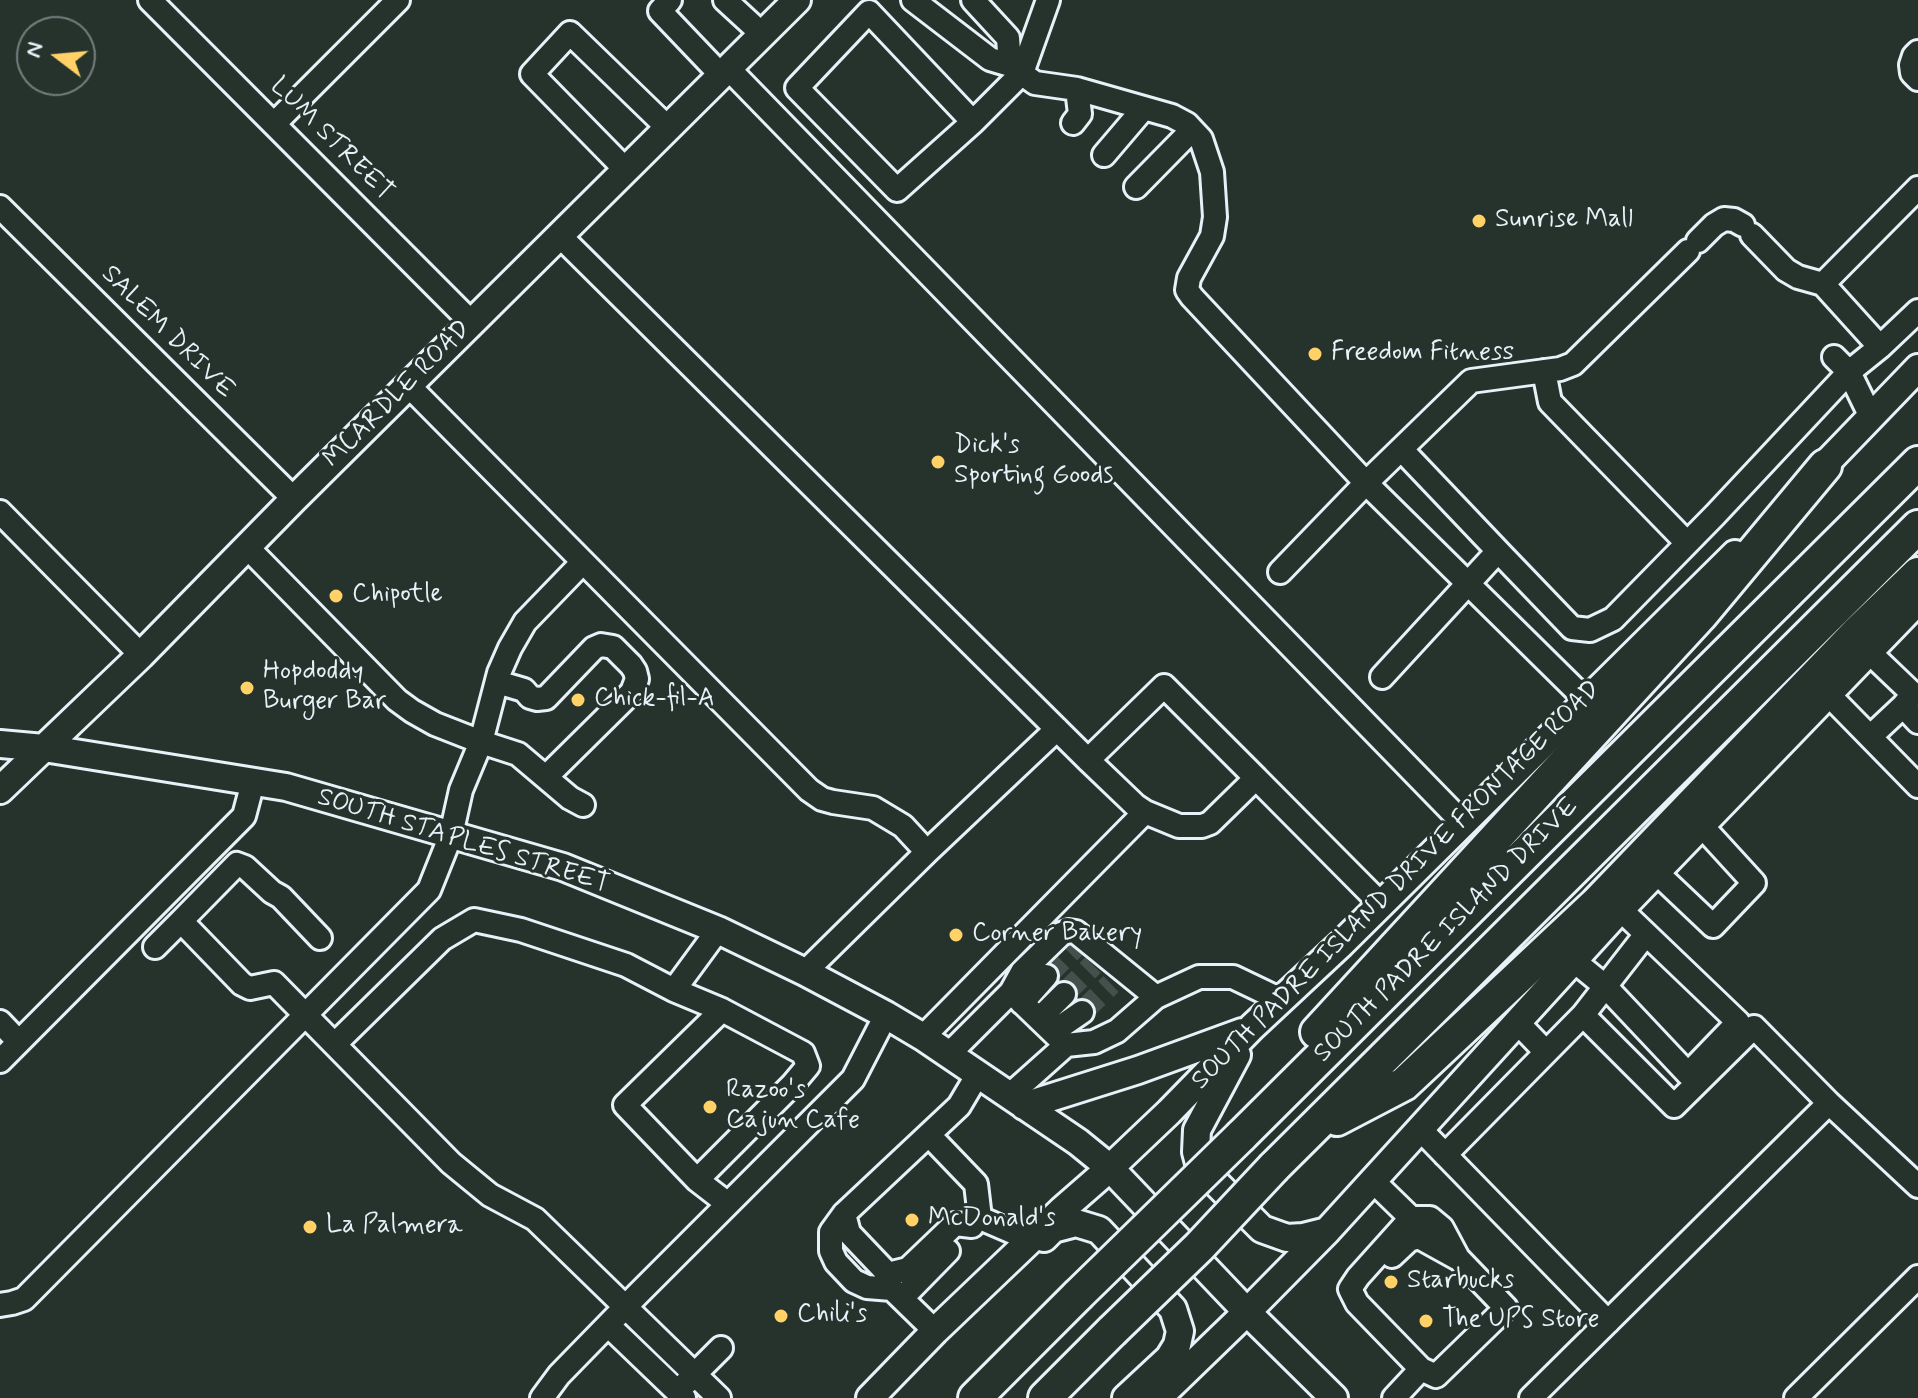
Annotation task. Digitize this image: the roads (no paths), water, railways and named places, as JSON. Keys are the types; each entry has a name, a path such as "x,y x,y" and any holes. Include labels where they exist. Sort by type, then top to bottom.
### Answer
{"highway":[{"name":"SOUTH PADRE ISLAND DRIVE","path":"975,1398 1918,463"},
{"path":"1241,1136 1273,1079 1700,616 1825,466"},
{"name":"SOUTH PADRE ISLAND DRIVE","path":"1045,1398 1918,527"},
{"path":"1310,1133 1404,1084 1596,904 1856,634 1918,574"}],"main road":[{"name":"MCARDLE ROAD","path":"0,790 141,655 471,322 797,0"},
{"name":"SOUTH PADRE ISLAND DRIVE FRONTAGE ROAD","path":"870,1398 935,1331 1169,1112 1252,1027 1381,904 1825,466 1918,368"},
{"path":"1158,1398 1327,1231 1620,909 1869,652 1914,613"},
{"name":"SOUTH STAPLES STREET","path":"0,744 44,748 286,787 563,867 718,930 805,972 923,1037 1078,1142 1110,1168 1334,1398"},
{"path":"1017,1100 1138,1070 1252,1027"},
{"path":"1252,1027 1197,1130 1196,1152 1200,1167 1262,1229 1287,1238 1327,1231"},
{"path":"935,1331 952,1328 1053,1229 1076,1223 1099,1230 1173,1309 1180,1331 1177,1345 1169,1358 1126,1398"}],"street":[{"name":"LUM STREET","path":"150,0 471,322"},
{"path":"275,123 398,0"},
{"path":"670,0 660,11 724,72 1463,823"},
{"path":"725,0 762,34"},
{"path":"913,0 990,59 1024,80 1077,89 1172,116 1187,124 1201,139 1212,172 1215,217 1212,236 1189,278 1187,290 1366,483 1586,700"},
{"path":"973,0 1008,38 1024,80"},
{"path":"973,122 869,12 797,88 897,190 1024,80 1048,0"},
{"path":"625,169 532,74 570,33 668,128"},
{"path":"1918,52 1911,65 1912,73 1918,79"},
{"path":"1073,123 1080,114 1077,89"},
{"path":"1104,155 1144,108"},
{"path":"1136,187 1192,130"},
{"path":"1823,284 1918,188"},
{"name":"SALEM DRIVE","path":"0,207 294,499"},
{"path":"1280,572 1471,381 1560,369 1573,364 1714,225 1724,219 1734,220 1748,230 1786,270 1823,284 1880,347"},
{"path":"559,235 1136,806 1179,826 1202,826 1210,823 1256,778"},
{"path":"1401,449 1572,628 1590,630 1613,619 1687,543 1841,364 1880,347 1918,311"},
{"path":"1841,364 1871,417"},
{"path":"1544,371 1550,402 1687,543"},
{"path":"408,385 809,790 822,799 873,808 903,826 927,852"},
{"path":"0,512 141,655"},
{"path":"247,547 397,700 435,724 518,754 570,798 583,805"},
{"path":"1382,677 1498,551"},
{"path":"0,1305 24,1299 429,890 451,835 461,790 481,742 510,648 525,622 583,562"},
{"path":"497,682 524,690 530,697 546,698 594,648 601,645 613,647 635,671 637,679 632,692 546,777"},
{"path":"1869,652 1913,694 1910,714 1870,737"},
{"path":"1088,760 1164,686 1381,904"},
{"path":"1828,694 1918,786"},
{"path":"805,972 1057,729"},
{"path":"0,1061 244,816 253,782"},
{"path":"923,1037 1145,812"},
{"path":"1656,872 1713,926 1754,883 1701,825"},
{"path":"155,947 237,864 245,867 281,897 320,938"},
{"path":"1573,960 1606,987 1688,1074 1738,1022 1620,909"},
{"path":"335,1044 442,939 474,920 521,930 626,965 722,1010 803,1053 808,1066 697,1180"},
{"path":"181,921 242,984 250,988 274,983 451,1163 490,1195 535,1219 719,1398"},
{"path":"674,990 718,930"},
{"path":"1016,997 1022,972 1061,934 1069,931 1076,932 1079,942 1117,978 1156,997"},
{"path":"1445,1155 1583,1015 1646,934"},
{"path":"949,1054 1016,997 1046,976"},
{"path":"1016,997 1053,1032 1094,1042 1117,1031 1156,997 1199,977 1233,977 1281,1000"},
{"path":"1017,1100 1053,1032 1064,994"},
{"path":"722,1010 625,1105 697,1180 728,1204"},
{"path":"1053,1032 1082,1012"},
{"path":"542,1398 559,1375 625,1307 853,1079 886,1015"},
{"path":"1583,1015 1674,1106 1754,1027 1918,1186"},
{"path":"0,1022 19,1042"},
{"path":"1517,1022 1546,1052"},
{"path":"935,1331 892,1289 867,1287 854,1281 836,1262 831,1251 831,1232 847,1224 959,1106 978,1074"},
{"path":"792,1085 820,1112"},
{"path":"1531,1398 1829,1103"},
{"path":"1420,1129 1608,1322"},
{"path":"902,1298 976,1222 976,1184 929,1135"},
{"path":"1373,1181 1411,1218 1430,1218 1442,1228 1458,1258 1506,1308 1436,1376 1421,1369 1357,1303 1350,1289 1411,1218"},
{"path":"847,1224 852,1264 859,1271 873,1275 908,1269 955,1224 976,1222 1031,1240"},
{"path":"1358,1277 1375,1272 1409,1240 1419,1237 1458,1258"},
{"path":"1796,1398 1918,1277"},
{"path":"608,1325 677,1396 721,1348"},
{"path":"1394,1398 1421,1369"}],"tunnel":[{"path":"1046,976 1075,947"},
{"path":"1064,994 1093,965"},
{"path":"1082,1012 1111,984"}],"place":[{"name":"Sunrise Mall","path":"1479,221"},
{"name":"Freedom Fitness","path":"1315,354"},
{"name":"Dick's Sporting Goods","path":"938,462"},
{"name":"Chipotle","path":"336,596"},
{"name":"Hopdoddy Burger Bar","path":"247,688"},
{"name":"Chick-fil-A","path":"578,700"},
{"name":"Corner Bakery","path":"956,935"},
{"name":"Razoo's Cajun Cafe","path":"710,1107"},
{"name":"McDonald's","path":"912,1220"},
{"name":"La Palmera","path":"310,1227"},
{"name":"Starbucks","path":"1391,1282"},
{"name":"Chili's","path":"781,1316"},
{"name":"The UPS Store","path":"1426,1321"}]}
